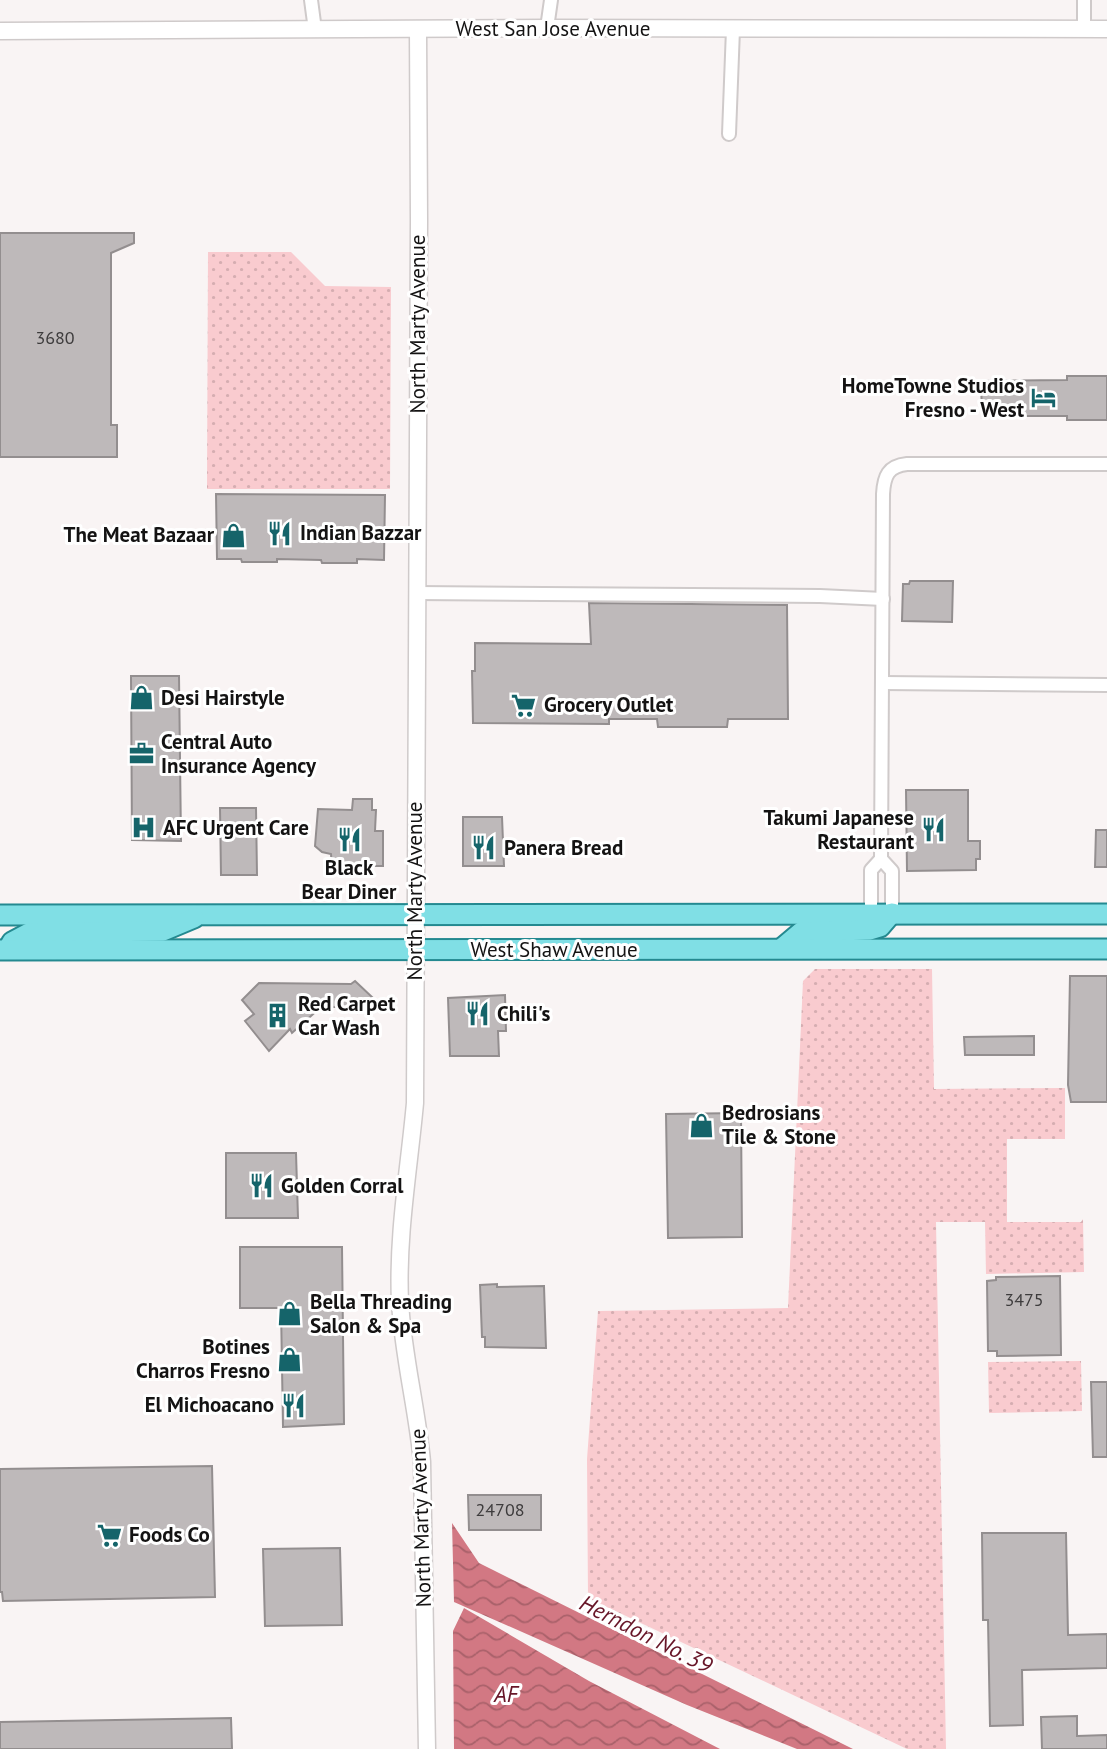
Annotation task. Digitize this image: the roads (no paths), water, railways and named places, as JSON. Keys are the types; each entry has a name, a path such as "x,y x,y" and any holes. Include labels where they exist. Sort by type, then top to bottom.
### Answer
{"main road":[{"path":"782,948 801,932 880,928 892,913"},
{"path":"4,950 12,942 29,933 163,931 205,914"},
{"name":"West Shaw Avenue","path":"0,915 1107,914"},
{"name":"West Shaw Avenue","path":"4,950 1107,949"}],"street":[{"path":"311,0 315,30"},
{"path":"547,28 551,0"},
{"path":"1084,0 1084,29"},
{"path":"729,134 733,29"},
{"name":"West San Jose Avenue","path":"0,31 1107,29"},
{"name":"North Marty Avenue","path":"418,30 415,1103 404,1195 400,1281 402,1326 422,1462 427,1749"},
{"path":"871,913 871,870 881,859 883,481 887,471 896,465 1107,464"},
{"path":"416,593 820,596 883,599"},
{"path":"883,683 1107,685"},
{"path":"881,859 892,871 892,913"}],"water":[{"path":"452,1523 479,1563 853,1749 797,1749 687,1705 454,1602"},
{"name":"AF","path":"464,1608 589,1681 720,1749 454,1749 453,1631"}],"place":[{"name":"HomeTowne Studios Fresno - West","path":"1044,398"},
{"name":"Indian Bazzar","path":"280,533"},
{"name":"The Meat Bazaar","path":"234,535"},
{"name":"Desi Hairstyle","path":"141,698"},
{"name":"Grocery Outlet","path":"524,705"},
{"name":"Central Auto Insurance Agency","path":"141,754"},
{"name":"AFC Urgent Care","path":"143,828"},
{"name":"Takumi Japanese Restaurant","path":"934,830"},
{"name":"Black Bear Diner","path":"349,839"},
{"name":"Panera Bread","path":"484,848"},
{"name":"Chili's","path":"477,1014"},
{"name":"Red Carpet Car Wash","path":"278,1016"},
{"name":"Bedrosians Tile & Stone","path":"702,1125"},
{"name":"Golden Corral","path":"261,1186"},
{"name":"Bella Threading Salon & Spa","path":"290,1314"},
{"name":"Botines Charros Fresno","path":"290,1359"},
{"name":"El Michoacano","path":"294,1405"},
{"name":"Foods Co","path":"109,1535"}],"water label":[{"name":"Herndon No. 39","path":"646,1634"}]}
